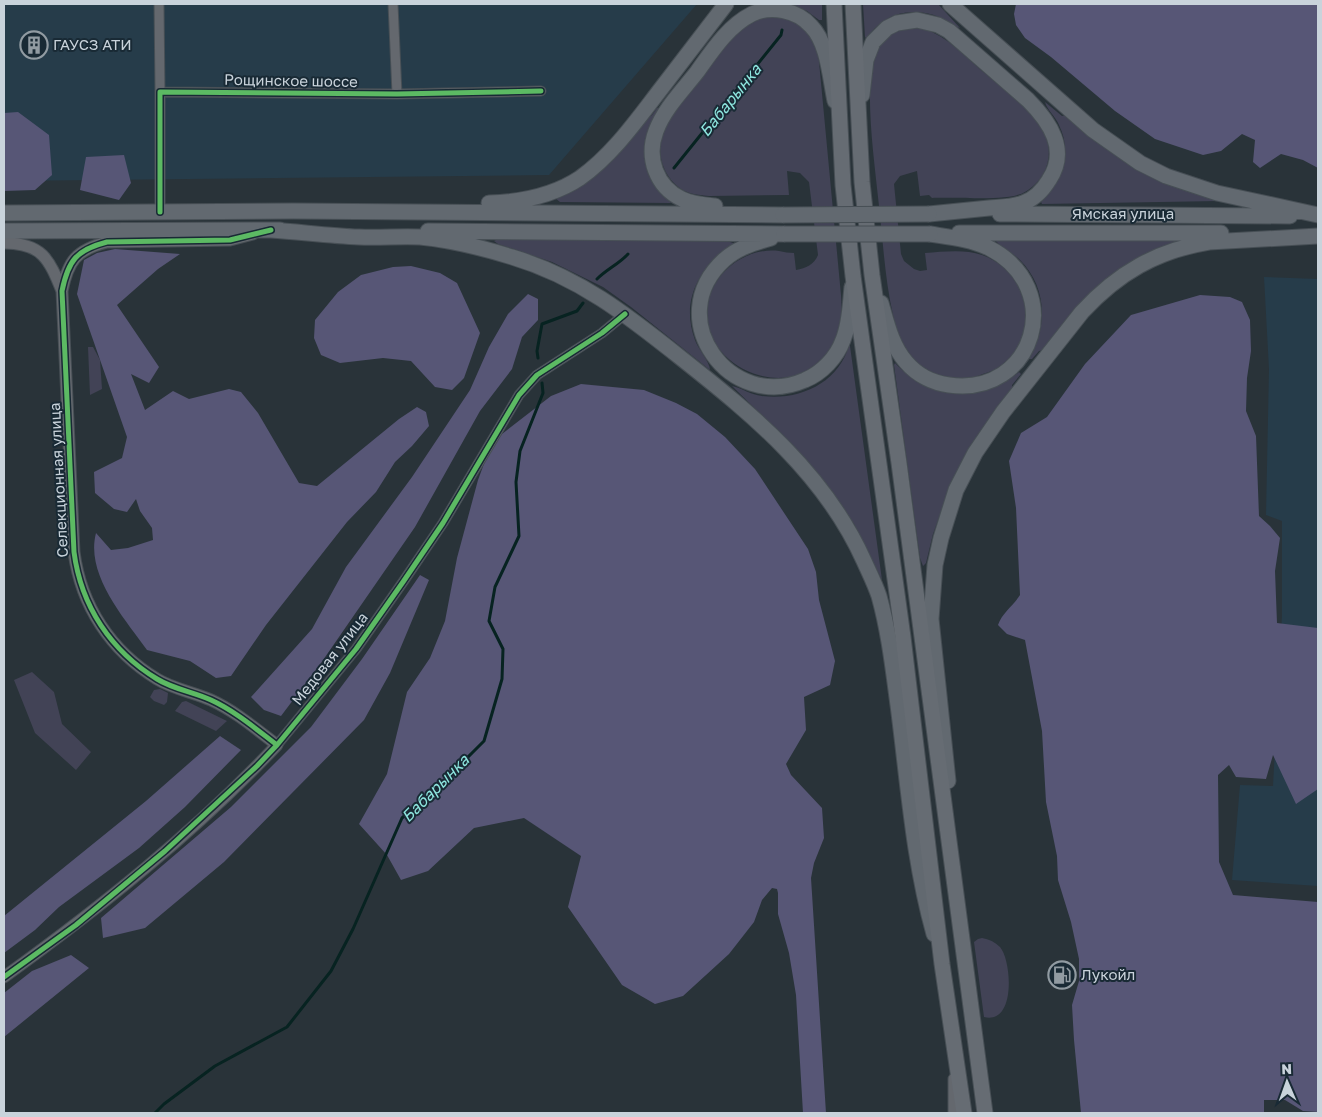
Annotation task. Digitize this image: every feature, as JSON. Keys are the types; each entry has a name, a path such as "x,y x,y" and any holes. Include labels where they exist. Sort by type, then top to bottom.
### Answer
{"highway":[{"path":"834,4 843,185 853,276 903,637 942,964 964,1113"},
{"path":"853,4 862,182 872,275 898,454 985,1113"}],"main road":[{"path":"292,211 378,204 504,202 526,199 561,188 579,178 609,153 630,129 726,4"},
{"path":"950,4 1093,130 1140,163 1185,183 1217,194 1318,216"},
{"path":"784,215 695,204 674,195 660,180 653,163 653,141 660,121 711,53 734,26 752,14 772,9 782,10 798,16 817,33 824,49 839,121"},
{"path":"4,213 292,211 784,215 928,214 1014,205 1032,198 1046,185 1055,169 1057,161 1057,144 1054,134 1046,120 1028,100 949,31 938,25 917,20 897,23 887,28 873,42 866,60 858,122"},
{"name":"Ямская улица","path":"928,214 1318,216"},
{"path":"4,231 271,230 784,234 1141,232 1318,236"},
{"path":"271,230 361,237 420,238 478,248 554,272 589,290 625,314 725,392 792,454 825,493 858,547 878,593 890,645 915,844 924,898 942,964"},
{"path":"784,234 750,244 732,254 711,275 703,293 699,312 704,339 716,360 736,377 757,385 789,386 809,379 826,367 843,340 848,322 853,276"},
{"path":"872,275 895,346 906,363 920,375 936,382 958,386 987,382 1005,372 1019,359 1025,350 1032,331 1034,310 1028,288 1019,272 1004,257 988,248 967,240 930,234"},
{"path":"954,882 946,761 930,619 935,565 939,547 949,510 966,471 1003,412 1077,318 1098,295 1127,272 1155,257 1195,244 1318,236"}],"street":[{"path":"159,4 160,212"},
{"path":"393,4 397,94"},
{"name":"Рощинское шоссе","path":"160,92 397,94 541,90"},
{"path":"62,291 71,262 80,252 91,246 107,242 230,240 271,230"},
{"path":"4,243 31,247 44,255 62,291"},
{"name":"Селекционная улица","path":"62,291 74,552 83,594 97,621 124,656 158,680 211,700 238,715 277,745"},
{"name":"Медовая улица","path":"4,977 76,924 165,851 257,766 277,745 356,649 403,582 442,523 519,395 537,374 602,333 625,314"},
{"path":"954,1113 955,1052"}],"shaded area":[{"path":"4,4 697,4 549,175 4,181"},
{"path":"790,4 822,4 822,20 819,20 807,11"},
{"path":"863,4 938,4 960,28 932,14 908,12 886,19 866,38"},
{"path":"1016,4 1318,4 1318,168 1303,160 1281,154 1260,168 1253,162 1255,140 1242,134 1221,151 1203,155 1155,139 1115,111 1051,57 1025,38 1016,25 1014,14"},
{"path":"767,16 785,17 806,29 818,51 842,304 838,333 822,360 799,375 774,378 748,372 727,357 712,337 707,312 715,284 720,276 742,258 760,252 779,251 794,253 796,270 812,264 818,255 809,182 800,173 787,171 789,195 709,196 692,194 679,187 667,174 663,166 660,148 664,130 670,118 720,50 734,35 753,20"},
{"path":"915,27 926,29 945,39 1021,104 1041,127 1047,139 1049,153 1046,168 1040,179 1034,186 1016,195 979,198 932,198 929,195 920,196 917,171 900,176 894,184 901,254 904,261 920,271 927,270 925,253 954,251 975,253 997,263 1010,274 1019,288 1026,320 1023,336 1015,351 998,367 963,379 933,373 916,361 906,349 899,335 893,315 884,261 871,131 872,62 877,49 884,40 898,31"},
{"path":"1045,102 1062,116 1067,115 1219,201 1042,204 1041,202 1059,176 1065,156 1063,136 1058,122"},
{"path":"657,108 660,108 650,127 645,147 646,166 655,186 671,203 560,202 555,198 652,115"},
{"path":"18,112 49,135 52,175 35,190 4,191 4,113"},
{"path":"124,155 131,183 119,200 80,190 86,157"},
{"path":"1183,238 1184,240 1152,252 1126,265 1099,285 1075,310 1044,350 1039,351 1032,359 1029,359 1035,346 1042,320 1040,294 1029,271 1020,260 996,241"},
{"path":"498,239 724,240 733,243 703,273 692,297 691,325 695,340 710,370 603,287 552,262 498,244 494,241"},
{"path":"115,249 180,254 158,269 117,305 159,367 149,383 131,374 145,410 173,391 189,399 229,389 241,392 258,413 299,483 317,486 399,419 417,407 426,412 429,426 395,462 376,492 347,522 266,625 231,676 216,678 190,661 147,650 109,596 96,565 94,549 96,533 111,550 128,548 153,540 152,528 140,511 136,499 127,512 114,509 95,493 94,472 122,458 127,437 77,294 84,260 97,253"},
{"path":"411,266 440,273 457,283 480,333 464,378 452,390 435,387 411,361 383,358 340,363 321,355 314,338 315,320 338,292 361,275 393,267"},
{"path":"1264,277 1318,279 1318,886 1232,880 1240,785 1273,786 1282,615 1282,521 1266,515 1269,369"},
{"path":"528,294 538,299 538,320 522,337 512,369 480,411 415,527 321,663 281,716 264,710 251,697 312,629 346,567 412,477 470,390 489,347 508,314"},
{"path":"1200,295 1230,297 1242,302 1250,320 1251,351 1247,378 1246,411 1256,436 1259,516 1280,538 1275,571 1277,623 1318,628 1318,789 1296,804 1273,755 1266,779 1236,777 1229,765 1218,775 1219,862 1233,895 1318,902 1318,1112 1303,1111 1285,1100 1264,1100 1264,1113 1081,1113 1072,1005 1079,981 1079,959 1071,922 1058,880 1057,856 1046,802 1042,731 1025,640 1007,634 998,625 1002,617 1020,595 1016,508 1009,461 1021,433 1047,417 1085,364 1131,315"},
{"path":"849,345 882,580 854,524 830,490 789,442 732,386 762,396 776,397 803,392 816,387 836,370 844,358"},
{"path":"88,347 93,347 100,360 102,389 90,395"},
{"path":"895,363 924,385 940,391 956,393 972,393 988,389 1004,382 1019,372 1021,374 1012,385 1012,390 972,445 954,477 933,534 926,563 923,566 920,558"},
{"path":"581,384 644,390 697,414 725,437 755,469 808,549 816,572 819,600 835,661 830,685 804,697 806,730 786,764 791,775 822,808 824,838 814,863 811,878 826,1113 803,1113 796,995 789,953 778,914 777,889 772,888 762,900 754,922 729,954 683,996 655,1004 622,985 568,907 581,856 524,818 474,828 428,871 401,880 387,855 359,824 387,774 407,692 430,658 445,621 457,558 478,480 488,453 502,434 551,396"},
{"path":"420,575 429,580 390,673 364,720 224,862 145,928 103,938 101,918 231,807 311,727 362,659"},
{"path":"32,672 54,692 62,724 91,752 76,770 35,733 14,680"},
{"path":"160,689 168,693 167,702 164,705 150,697 154,690"},
{"path":"186,701 227,721 216,731 175,711 182,702"},
{"path":"220,736 241,750 185,807 139,848 59,907 35,930 4,953 4,916 146,801"},
{"path":"982,938 992,941 1000,947 1004,954 1009,977 1006,1002 1002,1011 994,1017 984,1017 974,942"},
{"path":"71,955 89,968 4,1037 4,993 32,971"}],"waterway":[{"name":"Бабарынка","path":"674,168 781,35 782,30"},
{"name":"Бабарынка","path":"597,279 628,254"},
{"name":"Бабарынка","path":"538,358 537,351 542,324 577,311 583,303"},
{"name":"Бабарынка","path":"155,1113 164,1104 215,1066 287,1027 331,971 353,929 402,818 444,781 484,741 502,679 503,649 489,621 495,587 519,536 516,482 520,451 543,393 542,383"}],"cycle path":[{"path":"160,212 160,92 397,94 541,91"},
{"path":"271,230 230,240 107,242 96,245 75,258 67,272 62,291 74,552 83,591 91,609 112,641 141,668 157,679 176,688 220,704 277,745"},
{"path":"4,977 76,925 165,851 257,766 277,745 356,649 403,582 443,523 519,395 537,375 602,333 625,314"}],"place":[{"name":"ГАУСЗ АТИ","path":"34,45"},
{"name":"Лукойл","path":"1062,975"}]}
